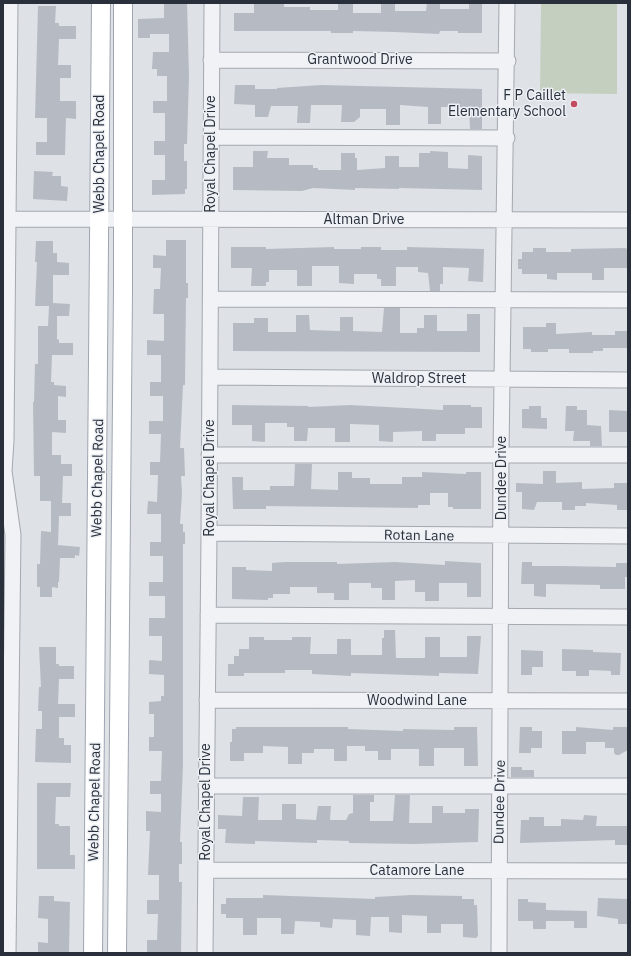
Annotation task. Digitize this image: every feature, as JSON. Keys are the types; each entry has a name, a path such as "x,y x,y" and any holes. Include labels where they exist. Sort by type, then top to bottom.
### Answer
{"main road":[{"name":"Webb Chapel Road","path":"93,953 101,3"},
{"name":"Webb Chapel Road","path":"117,953 123,219 123,3"}],"street":[{"path":"8,953 6,853 6,691 8,535 4,471 4,377 6,63 10,3"},
{"name":"Royal Chapel Drive","path":"205,953 210,533 209,454 211,377 212,3"},
{"name":"Dundee Drive","path":"499,953 501,701 500,616 502,537 501,455 507,138 507,3"},
{"name":"Grantwood Drive","path":"211,60 508,60"},
{"path":"212,137 507,138"},
{"name":"Altman Drive","path":"6,219 211,218 628,220"},
{"path":"211,299 628,300"},
{"name":"Waldrop Street","path":"211,377 628,380"},
{"path":"209,454 628,455"},
{"name":"Rotan Lane","path":"210,533 502,537 628,536"},
{"path":"208,615 628,617"},
{"name":"Woodwind Lane","path":"207,700 628,701"},
{"path":"206,786 628,786"},
{"name":"Catamore Lane","path":"206,870 628,871"}],"green space":[{"path":"541,3 617,3 617,94 540,93"}],"building":[{"path":"164,3 187,3 189,77 187,144 184,144 184,161 187,161 187,189 185,189 185,194 152,195 152,180 165,180 165,155 154,155 154,141 165,141 165,113 153,113 153,101 167,101 167,76 157,76 157,69 152,69 153,52 169,52 169,34 150,34 150,38 138,38 138,19 164,18"},
{"path":"254,3 284,3 284,7 310,7 310,10 338,10 338,3 353,3 353,13 381,13 381,3 395,3 395,11 426,11 427,3 440,3 440,9 469,9 469,3 482,3 482,33 458,33 458,31 440,31 439,34 353,31 353,33 331,33 331,31 234,31 234,13 254,13"},
{"path":"38,6 56,6 55,23 59,23 59,26 76,26 76,39 59,39 58,65 71,65 71,78 60,78 60,101 76,101 76,119 66,118 65,155 36,155 36,142 47,142 47,118 35,118"},
{"path":"235,85 255,85 255,89 277,89 321,85 482,89 482,129 470,129 469,107 441,107 441,124 428,124 428,107 400,105 400,125 386,125 386,109 360,109 360,117 354,122 341,122 342,105 311,105 310,123 297,123 298,106 271,106 268,117 255,117 255,105 234,104"},
{"path":"253,151 268,151 267,158 289,158 289,165 313,165 313,168 318,168 318,170 341,170 341,153 355,153 355,158 357,158 357,170 385,168 385,156 399,156 399,167 419,167 419,153 430,153 430,151 448,152 448,168 468,169 468,155 482,156 482,190 355,188 355,190 313,188 302,191 233,190 233,167 253,167"},
{"path":"34,171 53,172 52,176 61,176 61,186 68,187 67,201 33,199"},
{"path":"166,240 186,240 186,283 188,283 188,298 186,298 185,385 183,385 180,448 184,448 185,476 181,476 182,493 180,524 183,524 183,532 185,532 185,544 183,544 183,765 180,842 182,842 182,864 179,864 179,882 182,882 181,953 147,953 147,940 157,940 158,914 147,914 147,900 159,900 159,875 148,875 150,831 146,831 146,811 161,812 161,794 150,794 150,781 161,781 162,751 149,751 149,737 154,737 154,714 149,714 149,702 161,701 161,696 164,696 164,675 149,674 150,660 162,661 162,636 149,636 149,618 165,618 165,596 149,596 149,582 163,582 163,556 150,556 150,542 161,542 161,514 147,514 148,501 157,502 158,475 150,475 150,462 160,462 161,434 149,434 149,421 163,421 163,396 150,396 150,382 161,382 161,355 147,355 147,340 164,341 164,314 153,314 154,289 160,289 161,268 153,268 153,255 166,256"},
{"path":"36,241 53,241 53,253 57,253 57,262 69,263 69,275 53,275 53,303 70,304 69,316 57,316 57,339 59,340 59,343 73,343 73,355 52,355 51,382 54,382 54,385 66,386 66,397 58,396 58,420 66,420 66,433 52,432 52,455 61,455 61,464 72,464 72,476 63,476 62,503 71,503 71,516 59,516 58,545 80,547 79,556 75,555 75,558 60,558 58,588 52,587 52,597 40,597 40,587 37,587 37,564 40,564 41,531 51,532 51,501 40,501 40,476 34,476 33,402 35,364 38,364 38,326 48,326 49,306 35,306 37,262 35,262"},
{"path":"231,247 266,247 266,249 334,247 334,249 361,249 361,247 381,247 381,250 407,250 407,247 484,249 483,282 468,281 469,268 443,267 443,284 440,284 440,291 430,291 428,273 418,272 418,267 396,267 396,286 381,286 381,279 377,279 377,274 354,274 354,284 339,283 339,266 312,266 312,286 297,286 297,270 269,270 269,282 266,282 266,286 251,286 252,268 231,268"},
{"path":"533,248 546,248 546,252 571,252 571,249 625,248 628,249 628,268 604,268 604,280 592,280 592,273 557,273 557,280 547,279 547,274 522,274 522,269 518,269 518,259 522,259 522,252 533,252"},
{"path":"384,308 400,308 400,333 417,333 417,328 424,328 424,315 437,315 437,331 467,331 467,314 480,314 480,352 233,351 233,323 254,323 254,318 268,318 268,332 296,332 296,315 309,315 310,330 340,331 340,317 353,317 353,331 382,332"},
{"path":"546,323 556,323 556,334 592,332 592,335 615,335 615,331 628,331 628,348 603,348 603,351 593,351 593,353 569,353 569,349 548,349 548,352 531,352 531,349 523,349 523,327 546,327"},
{"path":"232,405 309,406 308,407 350,405 443,410 443,405 471,405 471,407 482,407 482,428 465,428 465,434 436,434 436,441 422,441 422,431 393,432 393,442 379,441 379,425 350,424 350,442 335,442 335,428 308,428 307,441 294,441 294,427 287,427 287,423 265,423 265,442 252,441 252,425 232,425"},
{"path":"529,406 541,406 541,418 547,418 547,429 522,428 522,409 529,409"},
{"path":"566,406 577,406 577,410 587,410 587,425 601,426 602,446 590,446 590,441 573,441 574,431 565,431"},
{"path":"609,410 628,411 628,432 609,432"},
{"path":"295,464 312,464 311,489 338,490 338,472 352,472 352,478 370,478 370,484 402,484 402,477 422,477 422,472 466,474 466,472 481,472 481,509 453,509 453,507 448,507 448,493 430,493 430,505 418,505 418,508 266,506 266,509 233,509 232,477 243,477 243,490 270,490 270,486 294,486"},
{"path":"543,471 556,471 556,483 582,482 582,489 614,488 614,483 628,483 628,510 617,510 617,505 586,503 586,506 575,506 575,510 562,510 562,502 537,502 534,510 522,509 522,492 516,492 516,483 543,484"},
{"path":"445,561 481,563 481,597 467,597 467,583 439,583 439,601 425,601 425,592 415,592 415,580 395,581 395,600 382,600 382,588 371,588 371,583 349,583 349,600 334,600 334,593 317,593 317,587 290,587 290,594 273,594 273,598 268,598 268,600 232,599 232,567 246,567 246,570 272,571 272,563 285,562 337,562 337,564 395,562 445,565"},
{"path":"522,562 532,562 532,566 616,567 616,563 628,563 628,577 625,577 625,589 600,589 600,585 546,584 546,597 534,596 534,584 521,584"},
{"path":"384,630 395,630 396,658 425,658 425,637 440,637 440,657 467,657 467,636 481,636 478,674 439,673 439,676 351,673 351,676 312,674 312,670 285,670 285,673 244,673 244,676 228,676 228,664 234,664 234,656 239,656 239,649 249,649 249,637 264,637 264,640 292,640 292,637 311,637 310,654 337,654 337,639 351,639 351,655 382,655 382,638 384,638"},
{"path":"39,647 56,647 56,664 59,664 59,666 74,666 74,679 59,679 58,704 75,704 75,717 59,717 59,738 64,738 64,745 71,745 71,763 35,762 36,729 42,729 42,711 38,711 39,687 41,687"},
{"path":"562,649 621,653 620,675 611,675 611,671 589,670 589,676 576,676 576,671 562,671"},
{"path":"521,650 543,651 543,667 532,667 532,675 521,675"},
{"path":"236,727 348,727 348,729 403,731 403,729 454,730 454,727 477,727 478,766 464,766 464,748 434,748 434,766 419,766 419,749 391,749 391,760 378,760 378,751 365,751 365,746 347,746 347,761 334,761 334,749 314,749 314,753 302,753 302,764 288,764 288,747 263,746 263,753 244,753 244,761 230,761 232,729 236,729"},
{"path":"520,727 532,727 532,731 542,731 542,748 531,748 531,753 519,753"},
{"path":"576,727 613,730 613,727 628,727 628,750 616,755 614,753 614,748 605,748 605,742 586,742 586,754 562,754 562,731 576,731"},
{"path":"511,767 522,767 522,770 534,770 534,777 511,777"},
{"path":"37,783 71,783 70,797 56,797 55,824 59,824 59,826 70,826 70,855 75,855 75,869 37,869"},
{"path":"353,795 374,795 374,802 370,802 370,821 393,821 395,795 410,795 409,823 432,823 432,806 443,806 443,813 465,813 465,809 479,809 478,842 414,844 349,843 349,841 317,840 317,843 255,841 255,844 225,843 226,829 218,829 218,815 242,816 243,797 259,797 258,820 282,820 282,804 296,804 296,819 316,820 318,806 331,806 330,820 346,820 349,814 353,813"},
{"path":"584,815 597,816 596,826 628,826 628,845 615,845 615,840 520,843 521,820 529,820 529,817 544,817 544,826 561,826 561,819 583,820"},
{"path":"263,895 375,899 375,897 412,895 462,896 462,899 474,899 474,905 477,905 478,936 476,938 463,937 463,924 441,924 441,933 427,933 427,916 402,915 402,933 389,932 389,917 371,917 370,936 356,935 356,920 333,919 332,928 320,927 320,922 295,921 294,934 281,934 281,918 257,918 257,935 243,935 243,918 226,918 226,914 221,914 221,904 226,904 226,898 263,898"},
{"path":"39,896 54,896 54,901 70,902 69,953 38,953 38,942 48,943 48,919 38,918"},
{"path":"598,898 628,899 628,924 618,924 618,919 597,916"},
{"path":"518,899 528,899 528,902 546,903 546,910 587,911 587,928 574,928 574,921 546,921 546,929 533,929 533,921 518,921"}],"place":[{"name":"F P Caillet Elementary School","path":"574,104"}]}
